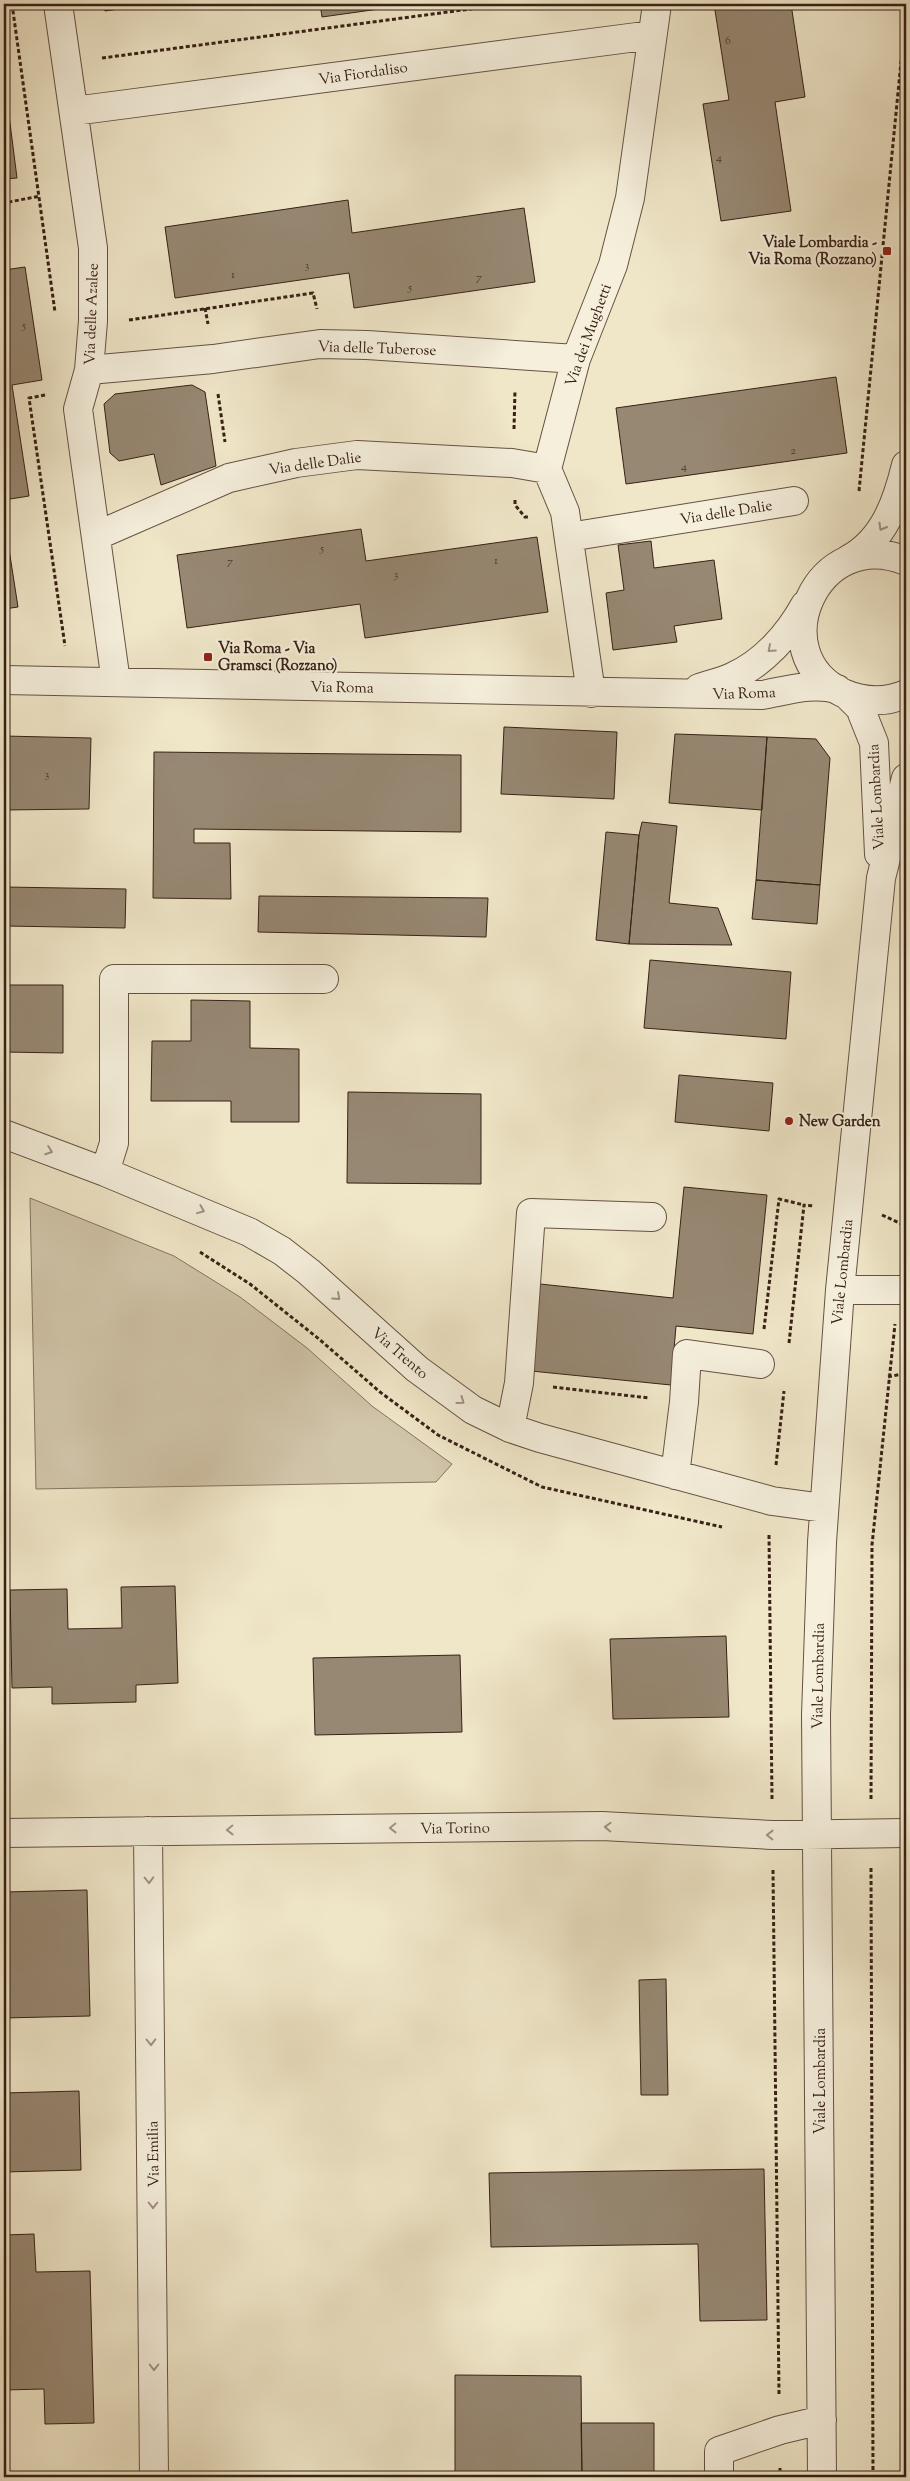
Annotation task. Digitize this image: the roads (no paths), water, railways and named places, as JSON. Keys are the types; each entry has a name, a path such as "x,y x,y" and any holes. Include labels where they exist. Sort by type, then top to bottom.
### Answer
{"street":[{"name":"Via delle Azalee","path":"58,4 93,248 93,321 89,370 78,409 116,682"},
{"name":"Via dei Mughetti","path":"547,469 576,359 613,264 630,198 657,4"},
{"name":"Via Fiordaliso","path":"74,112 652,35"},
{"name":"Via delle Tuberose","path":"89,370 214,359 320,344 367,345 576,359"},
{"name":"Via delle Dalie","path":"96,536 229,478 296,462 357,455 512,462 547,469"},
{"path":"841,563 862,551 878,535 889,515 906,466"},
{"path":"547,469 567,524 591,693"},
{"name":"Via delle Dalie","path":"567,524 794,501"},
{"path":"841,563 868,555 890,556 906,561"},
{"name":"Via Roma","path":"681,694 733,677 755,664 781,640 793,625 819,581 841,563"},
{"name":"Viale Lombardia","path":"810,597 803,621 805,646 815,668 825,680 857,703 864,714 874,743 881,878"},
{"name":"Via Roma","path":"4,680 762,695 817,686 873,700 888,699 906,694"},
{"name":"Viale Lombardia","path":"822,2477 817,1695 824,1508 840,1290 881,878 906,778"},
{"path":"105,1172 114,1143 114,979 324,979"},
{"name":"Via Trento","path":"4,1134 210,1214 249,1232 282,1251 417,1369 473,1410 510,1428 540,1438 772,1501 824,1508"},
{"path":"510,1428 519,1383 531,1213 652,1217"},
{"path":"840,1290 906,1290"},
{"path":"675,1475 684,1402 687,1354 760,1364"},
{"name":"Via Torino","path":"4,1833 602,1826 772,1835 906,1834"},
{"name":"Via Emilia","path":"148,1831 154,2477"},
{"path":"719,2477 719,2451 780,2430 822,2420"}],"place":[{"name":"Viale Lombardia - Via Roma (Rozzano)","path":"887,251"},
{"name":"Via Roma - Via Gramsci (Rozzano)","path":"208,657"},
{"name":"New Garden","path":"789,1121"}]}
